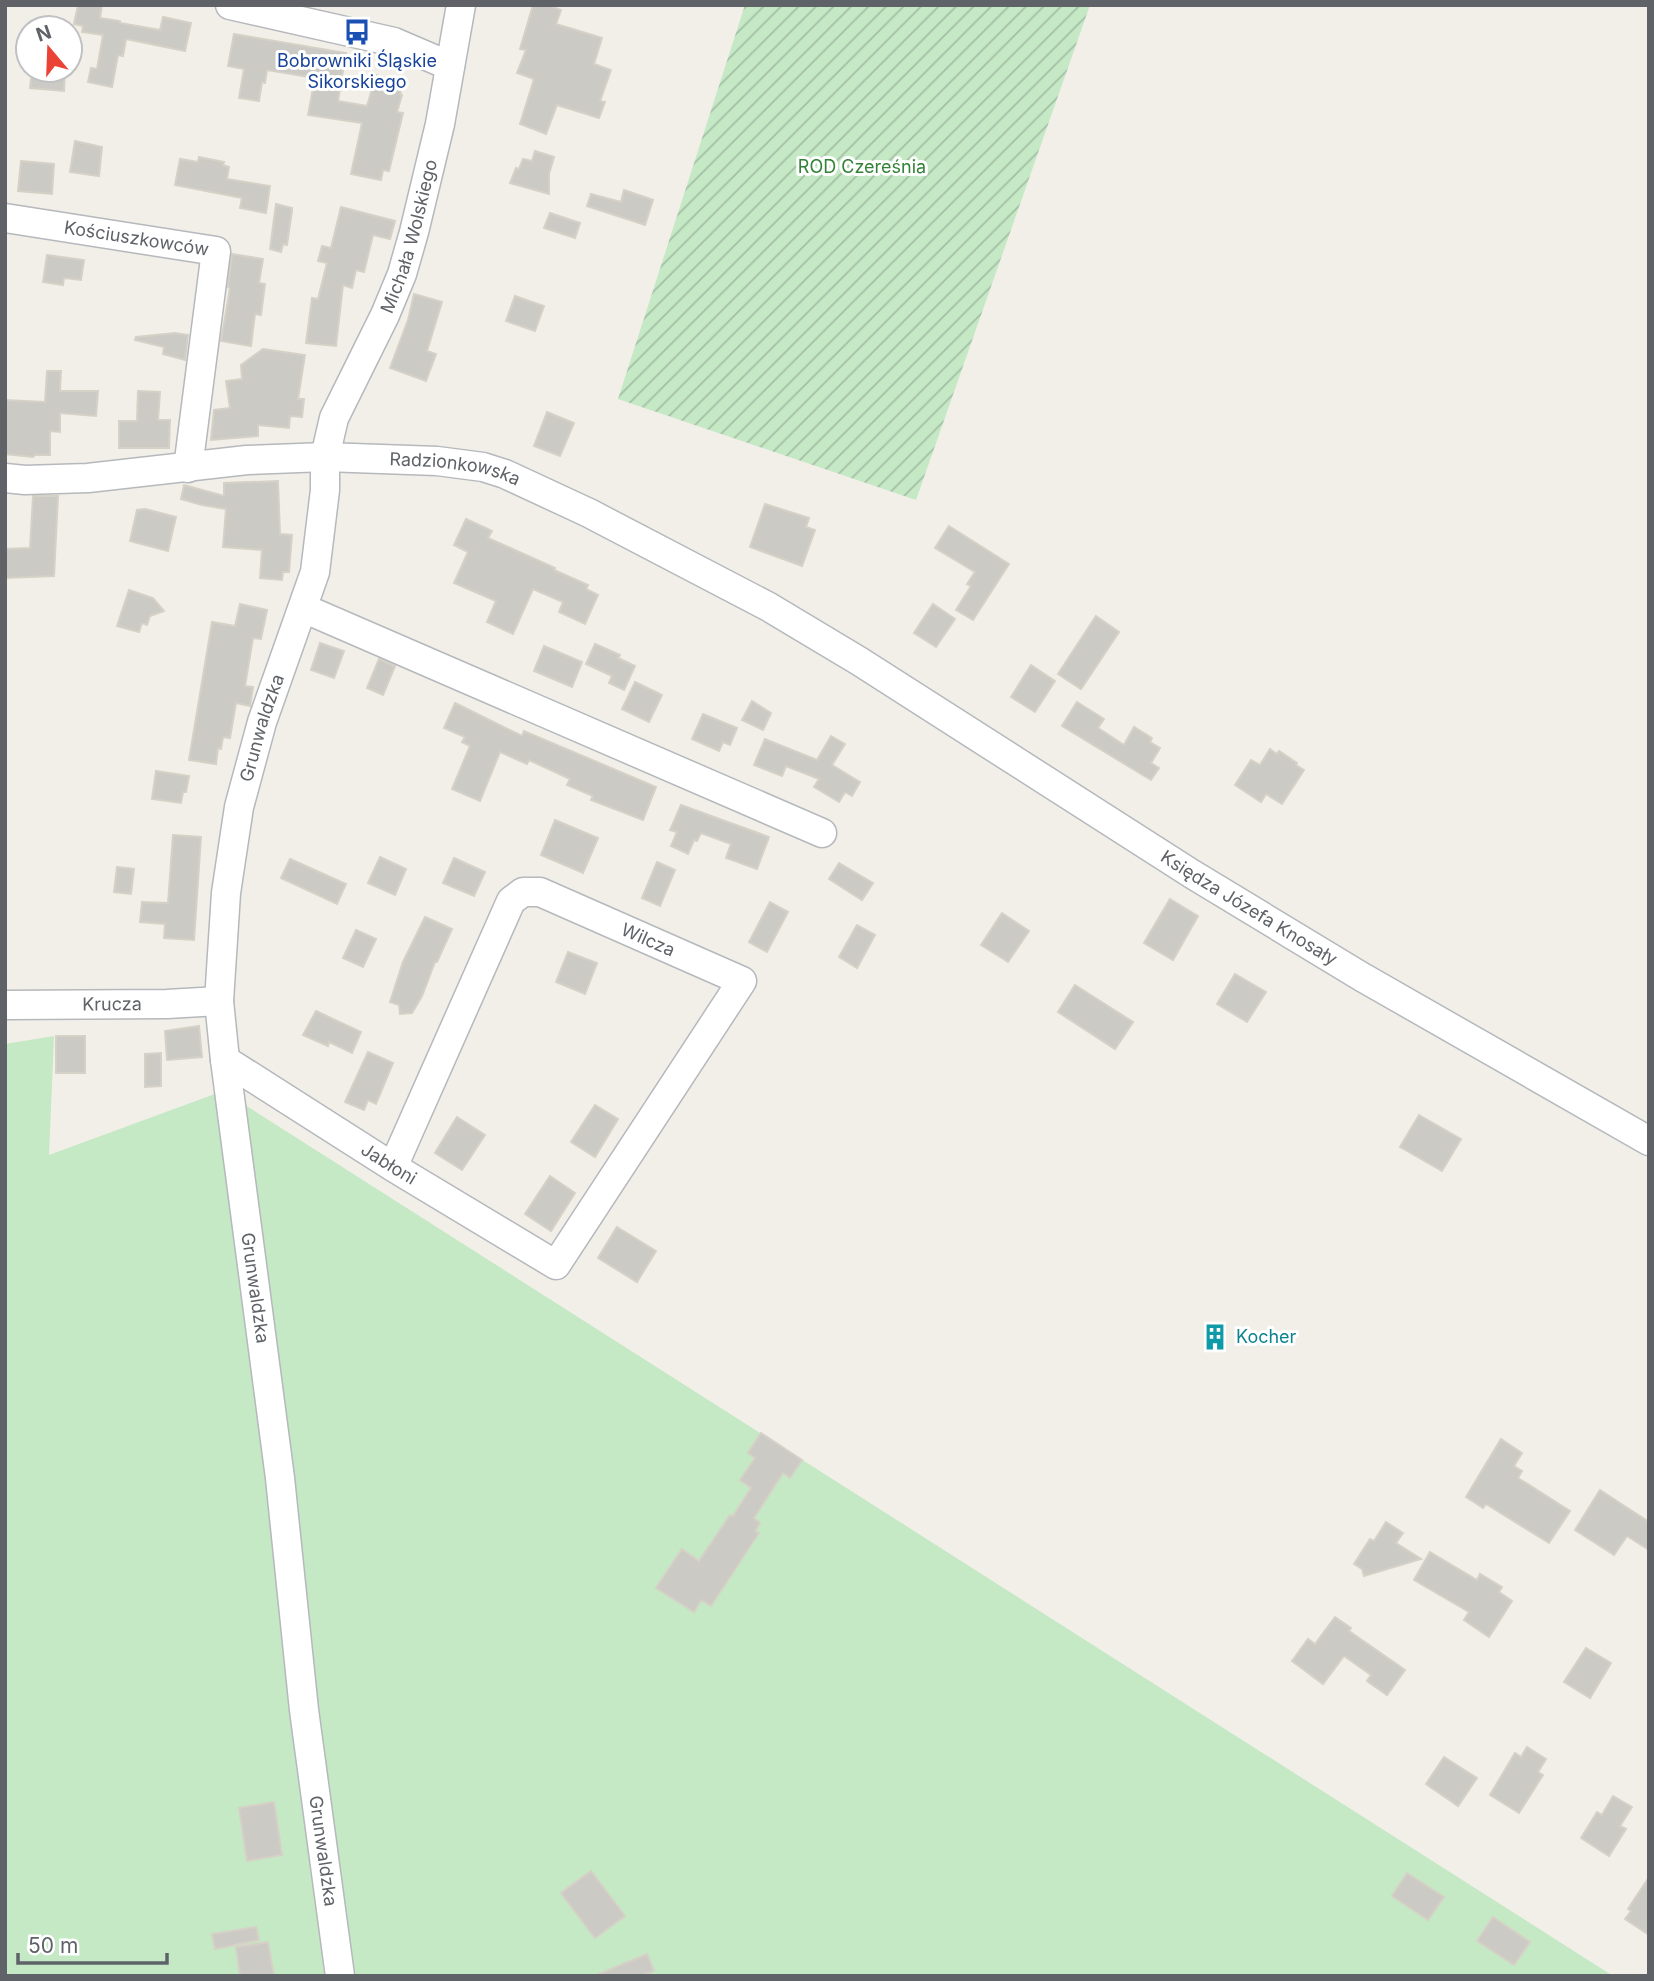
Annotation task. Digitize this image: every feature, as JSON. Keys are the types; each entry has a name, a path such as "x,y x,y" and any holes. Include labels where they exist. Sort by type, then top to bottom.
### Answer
{"street":[{"path":"230,5 394,42 450,66"},
{"name":"Michała Wolskiego","path":"325,457 334,418 385,315 402,274 440,124 461,5"},
{"name":"Kościuszkowców","path":"5,218 216,251 188,468"},
{"name":"Radzionkowska","path":"5,478 88,478 269,459 325,457 438,461 483,467 505,474 574,506 719,580 859,662"},
{"name":"Grunwaldzka","path":"325,457 320,542 315,572 262,722 239,807 226,893 219,1001 278,1466 304,1710 340,1976"},
{"path":"303,608 822,833"},
{"name":"Księdza Józefa Knosały","path":"859,662 1192,874 1374,984 1649,1141"},
{"name":"Wilcza","path":"393,1167 510,901 523,891 540,892 742,981 556,1265"},
{"name":"Krucza","path":"5,1005 219,1001"},
{"name":"Jabłoni","path":"225,1060 393,1167 556,1265"}],"green space":[{"name":"ROD Czereśnia","path":"745,5 1090,5 916,500 618,399"},
{"path":"54,1036 49,1155 223,1091 1613,1976 5,1976 5,1044"}],"building":[{"path":"78,5 102,5 100,18 120,23 160,30 163,17 191,23 185,51 126,39 123,56 118,55 112,87 88,82 91,68 97,69 103,35 84,32 84,14 76,14"},
{"path":"533,5 548,5 561,10 556,24 602,38 594,64 611,70 600,101 605,102 599,118 557,105 546,134 520,124 534,79 517,73 526,50 520,49"},
{"path":"234,34 346,53 338,101 367,106 376,75 403,83 397,112 403,113 389,171 383,170 381,180 351,174 362,123 308,115 315,78 267,70 259,101 239,98 244,69 228,66"},
{"path":"30,84 64,84 64,91 30,88"},
{"path":"75,141 102,147 99,176 70,172"},
{"path":"535,151 554,157 549,174 549,194 510,183 523,159 532,161"},
{"path":"199,157 224,162 223,165 229,167 227,179 270,186 266,213 240,208 242,198 175,185 180,159 198,162"},
{"path":"21,161 54,164 52,194 18,191"},
{"path":"624,190 653,200 645,225 587,206 591,194 621,202"},
{"path":"276,204 292,208 287,245 283,244 281,252 270,249"},
{"path":"341,207 395,221 390,239 373,235 364,272 356,270 352,288 343,285 336,346 306,343 312,298 318,299 327,263 318,261 322,246 331,248"},
{"path":"550,213 580,223 575,238 544,228"},
{"path":"232,254 263,259 259,283 265,284 261,315 255,314 251,346 221,341 230,288"},
{"path":"47,255 84,260 81,280 64,278 63,285 43,282"},
{"path":"414,294 442,302 427,351 436,354 426,381 390,368 408,320"},
{"path":"515,296 544,306 535,331 506,321"},
{"path":"175,333 188,335 185,360 163,354 164,347 135,340 136,337"},
{"path":"263,349 305,355 298,399 304,399 302,417 290,416 289,428 258,425 258,436 211,440 214,410 230,408 226,381 242,379 241,365"},
{"path":"47,371 61,371 60,391 98,391 96,416 60,413 60,432 50,431 50,455 33,457 5,454 5,400 45,402"},
{"path":"138,391 160,392 158,420 170,420 169,448 119,448 119,421 137,421"},
{"path":"547,412 574,423 560,456 534,446"},
{"path":"278,481 280,534 292,535 289,572 283,572 282,580 260,578 262,550 223,547 226,509 181,499 184,485 224,496 224,483"},
{"path":"33,496 58,496 54,576 5,578 5,549 30,548"},
{"path":"765,504 809,518 806,527 815,530 802,566 750,547"},
{"path":"145,509 176,517 168,551 130,541 137,510"},
{"path":"466,519 492,531 488,538 588,585 586,589 598,595 585,624 559,612 563,602 533,589 513,634 487,622 496,601 454,583 468,552 454,545"},
{"path":"949,526 1009,564 973,620 956,610 971,586 967,584 975,572 935,548"},
{"path":"129,590 153,598 164,611 150,616 147,625 142,623 139,632 117,626"},
{"path":"240,604 267,610 261,639 253,638 245,686 253,687 250,706 236,703 230,738 223,737 216,764 189,760 212,622 235,626"},
{"path":"933,604 955,619 936,647 914,633"},
{"path":"1096,616 1119,632 1081,689 1058,674"},
{"path":"320,643 344,651 334,678 311,670"},
{"path":"595,644 620,655 618,658 635,666 624,690 609,683 612,676 586,664"},
{"path":"544,646 582,662 572,687 534,671"},
{"path":"379,659 395,666 383,695 367,688"},
{"path":"1031,665 1055,681 1035,712 1011,697"},
{"path":"635,682 662,695 649,722 622,709"},
{"path":"752,701 771,713 763,730 742,720"},
{"path":"1077,702 1104,719 1098,728 1124,745 1134,727 1152,738 1150,742 1160,748 1151,763 1159,768 1151,780 1062,726"},
{"path":"455,703 522,736 524,731 656,787 643,820 591,800 593,796 567,785 570,779 529,760 527,764 500,752 480,801 452,789 470,746 462,742 465,737 444,728"},
{"path":"703,714 737,728 730,745 723,742 719,751 692,739"},
{"path":"831,736 845,744 832,765 860,782 852,796 845,792 839,802 814,787 819,779 786,766 782,776 754,765 765,739 817,760"},
{"path":"1270,749 1277,754 1279,751 1304,770 1282,804 1266,794 1261,802 1235,785 1251,760 1260,765"},
{"path":"156,771 189,776 181,803 152,799"},
{"path":"681,805 769,837 757,869 726,858 731,844 701,833 697,841 694,840 688,854 671,846 677,832 670,830"},
{"path":"555,820 598,838 583,873 541,855"},
{"path":"173,835 201,837 194,940 164,938 165,924 140,922 142,902 168,903"},
{"path":"380,857 406,869 395,895 368,883"},
{"path":"454,858 485,872 474,896 443,883"},
{"path":"290,859 346,884 337,904 281,878"},
{"path":"657,862 675,870 660,906 642,898"},
{"path":"839,863 873,883 862,900 829,879"},
{"path":"117,867 134,869 131,894 114,892"},
{"path":"1170,899 1198,916 1173,960 1144,943"},
{"path":"770,902 788,912 767,952 749,942"},
{"path":"1002,913 1029,931 1008,962 981,945"},
{"path":"425,917 452,929 412,1013 400,1014 399,1005 390,1002 403,962"},
{"path":"857,925 875,935 857,968 839,957"},
{"path":"356,930 376,939 363,967 343,958"},
{"path":"568,952 597,963 585,994 556,982"},
{"path":"1235,974 1266,992 1247,1022 1217,1004"},
{"path":"1075,985 1133,1022 1115,1049 1058,1012"},
{"path":"316,1011 361,1032 352,1053 329,1042 328,1046 303,1035"},
{"path":"199,1026 202,1057 167,1060 165,1031"},
{"path":"56,1036 85,1036 85,1073 56,1073"},
{"path":"368,1052 393,1063 376,1104 368,1100 364,1110 345,1102"},
{"path":"161,1053 161,1086 145,1087 145,1054"},
{"path":"595,1105 618,1119 595,1157 571,1142"},
{"path":"1419,1115 1461,1139 1442,1171 1400,1147"},
{"path":"457,1117 485,1135 462,1170 435,1153"},
{"path":"550,1176 575,1193 551,1231 525,1214"},
{"path":"617,1227 656,1251 637,1282 598,1258"},
{"path":"761,1433 802,1460 790,1478 783,1473 754,1518 760,1523 755,1531 759,1533 711,1606 701,1600 694,1612 656,1588 682,1549 699,1561 730,1515 733,1516 751,1488 740,1480 755,1458 748,1453"},
{"path":"1501,1439 1522,1453 1514,1466 1522,1471 1518,1478 1570,1511 1549,1543 1486,1504 1483,1508 1466,1497"},
{"path":"1600,1490 1649,1522 1649,1550 1627,1536 1614,1555 1575,1530"},
{"path":"1386,1522 1403,1533 1396,1543 1421,1559 1364,1576 1362,1569 1354,1564 1370,1539 1374,1541"},
{"path":"1430,1552 1477,1580 1480,1574 1502,1587 1499,1592 1512,1601 1489,1637 1464,1620 1469,1612 1414,1580"},
{"path":"1335,1617 1351,1628 1349,1631 1405,1670 1387,1695 1367,1681 1371,1675 1344,1656 1323,1684 1292,1661 1308,1639 1315,1644"},
{"path":"1586,1648 1611,1663 1590,1698 1564,1682"},
{"path":"1527,1747 1546,1759 1538,1772 1543,1775 1519,1813 1490,1795 1515,1753 1521,1757"},
{"path":"1444,1757 1477,1778 1458,1806 1426,1784"},
{"path":"1613,1796 1632,1807 1620,1826 1626,1829 1609,1856 1581,1838 1597,1812 1602,1815"},
{"path":"274,1802 282,1855 247,1861 239,1808"},
{"path":"591,1871 625,1916 595,1938 561,1893"},
{"path":"1407,1873 1444,1897 1428,1920 1392,1896"},
{"path":"1649,1877 1649,1935 1625,1919 1631,1911 1628,1909"},
{"path":"1493,1917 1530,1942 1514,1965 1477,1941"},
{"path":"256,1927 259,1940 215,1949 212,1934"},
{"path":"268,1942 274,1976 240,1976 236,1947"},
{"path":"647,1954 654,1971 641,1976 594,1976"}],"place":[{"name":"Bobrowniki Śląskie Sikorskiego","path":"357,32"},
{"name":"Kocher","path":"1215,1337"}]}
